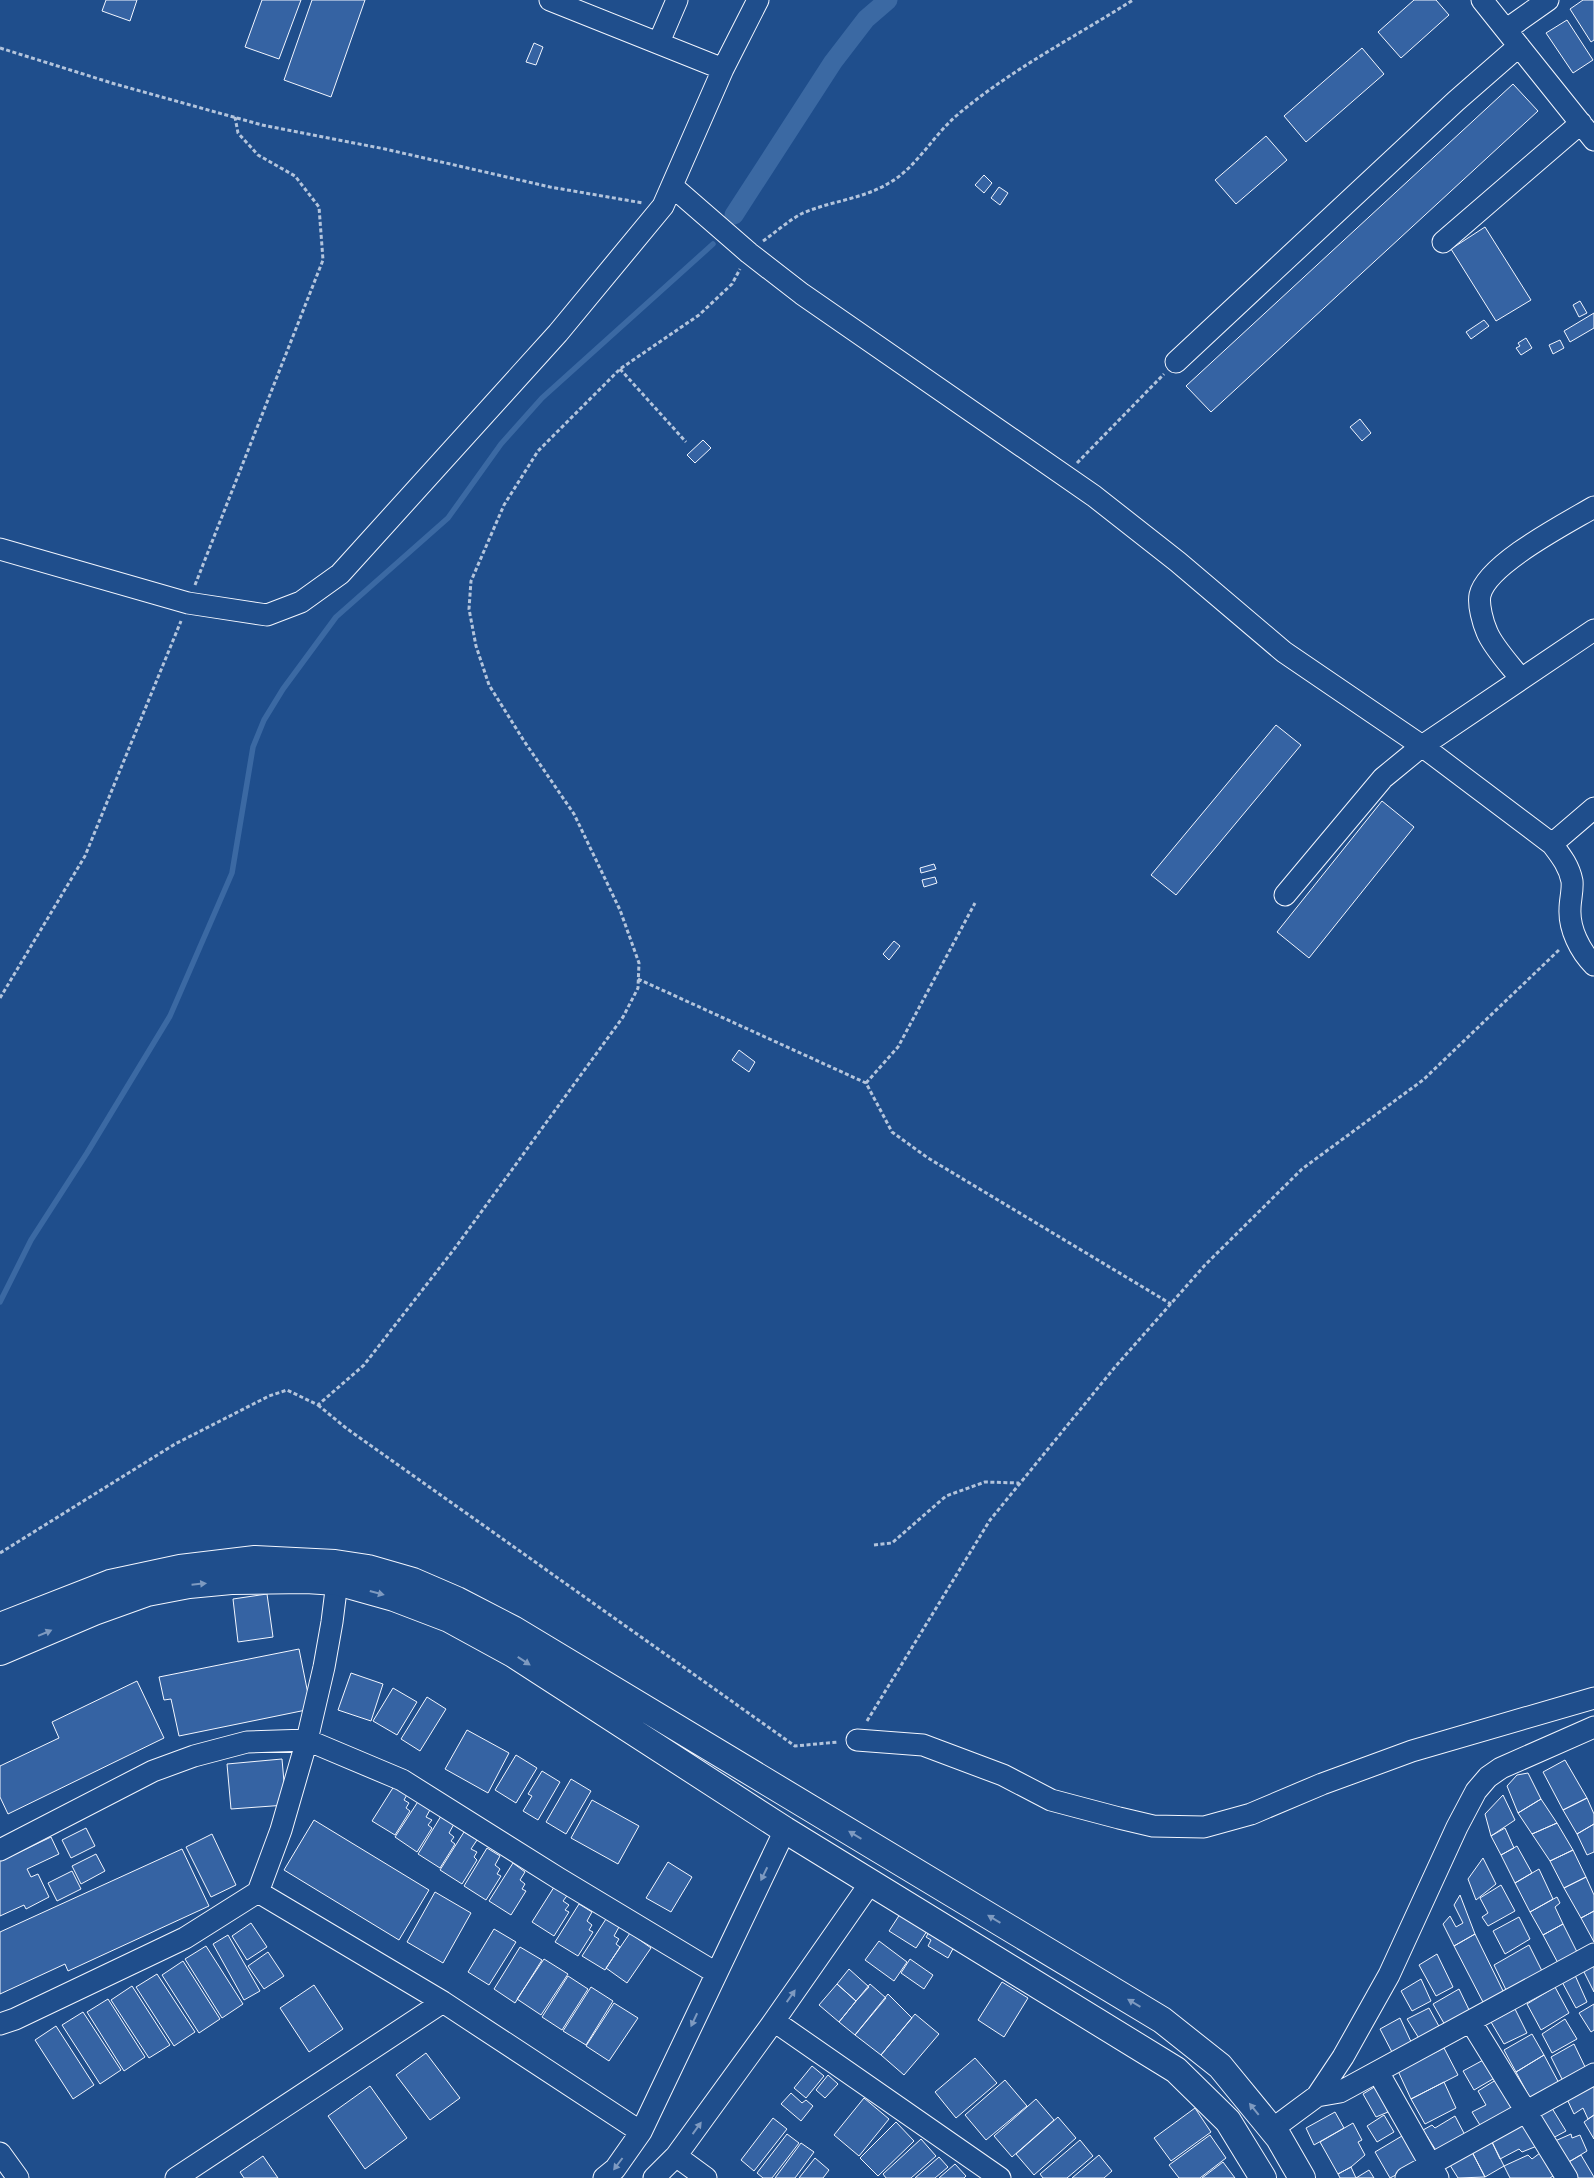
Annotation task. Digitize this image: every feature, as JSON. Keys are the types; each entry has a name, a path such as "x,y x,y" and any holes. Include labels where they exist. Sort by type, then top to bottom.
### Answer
{"main road":[{"path":"0,1626 110,1583 180,1568 255,1559 336,1563 368,1568 413,1581 457,1600 513,1629 1162,2020 1220,2066 1279,2138 1302,2178"},
{"path":"0,1652 94,1612 147,1593 189,1585 231,1581 306,1580 337,1582 394,1598 449,1619 478,1633 785,1830 1176,2070 1228,2121 1263,2178"}],"street":[{"path":"550,0 724,69"},
{"path":"659,42 677,0"},
{"path":"0,549 188,603 267,615 301,602 340,574 558,333 663,206 724,69 758,0"},
{"path":"1482,0 1594,140"},
{"path":"1507,29 1548,0"},
{"path":"1176,362 1449,108 1520,46"},
{"path":"1443,242 1581,124"},
{"path":"672,186 749,253 802,294 1065,476 1178,562 1284,652 1422,746 1552,844 1566,863 1572,883 1569,910 1575,935 1586,956 1594,965"},
{"path":"1520,679 1488,634 1482,615 1480,595 1486,582 1498,569 1525,549 1594,507"},
{"path":"1285,896 1383,778 1422,746 1594,630"},
{"path":"1552,844 1594,808"},
{"path":"0,2024 15,2019 185,1938 258,1892 281,1830 307,1740 324,1668 337,1582"},
{"path":"858,1740 923,1745 1003,1776 1051,1800 1119,1818 1152,1826 1204,1827 1251,1814 1322,1784 1412,1751 1594,1698"},
{"path":"1271,2130 1317,2096 1343,2057 1389,1975 1457,1826 1476,1791 1488,1777 1501,1768 1594,1726"},
{"path":"0,1850 153,1771 194,1756 246,1742 307,1740 402,1780 558,1878 716,1973"},
{"path":"604,2178 615,2169 641,2132 785,1830"},
{"path":"654,2178 676,2156 774,2021 871,1882"},
{"path":"258,1892 443,2002 641,2132"},
{"path":"1317,2096 1340,2092 1594,1954"},
{"path":"176,2178 443,2002"},
{"path":"774,2021 1000,2178"},
{"path":"1471,2022 1567,2178"},
{"path":"1378,2072 1434,2171"},
{"path":"1406,2178 1434,2171 1526,2112 1594,2074"},
{"path":"0,2153 18,2178"},
{"path":"676,2156 706,2178"}],"path":[{"path":"318,1404 364,1365 455,1248 623,1017 638,988 639,963 620,910 574,814 524,741 489,685 476,646 469,609 471,581 504,505 538,451 620,369 699,315 732,284 749,253 756,246 802,214 865,194 890,183 912,165 934,137 955,117 987,92 1046,52 1083,32 1133,0"},
{"path":"0,48 116,84 262,125 385,149 550,186 663,206"},
{"path":"0,998 85,856 188,603 323,260 319,207 295,176 258,155 251,148 238,133 235,118"},
{"path":"1065,476 1176,362"},
{"path":"620,369 686,442"},
{"path":"866,1083 898,1047 975,903"},
{"path":"0,1553 175,1444 269,1396 287,1390 318,1404 346,1428 795,1746 858,1740 872,1710 990,1520 1115,1367 1205,1265 1302,1169 1423,1080 1575,935"},
{"path":"638,978 866,1083 892,1132 899,1138 928,1158 1171,1304"},
{"path":"874,1545 892,1543 946,1496 986,1482 1020,1483"}],"building":[{"path":"106,0 137,0 130,21 102,11"},
{"path":"262,0 301,0 279,59 245,47"},
{"path":"312,0 365,0 331,97 284,80"},
{"path":"1414,0 1436,0 1449,15 1401,58 1378,32"},
{"path":"1583,0 1594,0 1594,40 1591,42 1570,9"},
{"path":"1567,20 1593,60 1573,73 1546,33"},
{"path":"534,43 543,47 536,65 526,62"},
{"path":"1362,48 1384,74 1306,142 1284,116"},
{"path":"1513,84 1538,111 1211,412 1186,386"},
{"path":"1266,136 1287,160 1236,204 1215,180"},
{"path":"984,175 992,183 984,193 975,185"},
{"path":"999,187 1008,193 1000,205 991,198"},
{"path":"1485,227 1531,300 1496,321 1451,249"},
{"path":"1580,301 1587,313 1579,317 1573,305"},
{"path":"1594,313 1594,328 1570,342 1564,331"},
{"path":"1484,320 1489,326 1471,339 1466,332"},
{"path":"1526,338 1532,348 1521,355 1516,348 1520,346 1518,343"},
{"path":"1560,340 1564,348 1553,354 1549,345"},
{"path":"1360,419 1371,433 1362,441 1350,427"},
{"path":"703,440 711,448 695,463 687,455"},
{"path":"1276,725 1301,745 1176,895 1151,875"},
{"path":"1382,801 1414,827 1309,958 1277,932"},
{"path":"934,864 936,869 921,873 920,868"},
{"path":"935,877 937,883 924,887 922,880"},
{"path":"894,941 900,946 889,960 883,954"},
{"path":"739,1050 755,1062 749,1072 732,1060"},
{"path":"267,1594 273,1637 238,1642 233,1599"},
{"path":"299,1649 311,1709 179,1736 171,1699 164,1700 159,1677"},
{"path":"351,1673 383,1684 371,1721 338,1710"},
{"path":"137,1681 164,1738 8,1814 0,1797 0,1766 59,1738 52,1722"},
{"path":"393,1688 417,1702 397,1735 373,1721"},
{"path":"427,1697 446,1709 420,1751 401,1739"},
{"path":"467,1730 509,1753 488,1793 445,1769"},
{"path":"516,1755 537,1768 516,1803 495,1790"},
{"path":"282,1759 286,1805 231,1809 227,1764"},
{"path":"1565,1760 1587,1798 1563,1810 1543,1772"},
{"path":"542,1771 560,1782 538,1820 523,1811 532,1796 528,1794"},
{"path":"1528,1773 1541,1799 1518,1813 1507,1786 1517,1775"},
{"path":"571,1779 591,1791 566,1834 546,1822"},
{"path":"396,1783 409,1791 404,1800 409,1803 406,1808 410,1811 395,1835 372,1821"},
{"path":"1503,1795 1515,1820 1491,1836 1485,1814"},
{"path":"1587,1798 1594,1814 1594,1824 1577,1834 1563,1810"},
{"path":"1541,1799 1557,1823 1532,1834 1518,1813"},
{"path":"419,1800 431,1808 426,1817 432,1820 428,1825 432,1828 417,1852 395,1837"},
{"path":"592,1800 639,1826 618,1864 571,1838"},
{"path":"441,1816 454,1824 449,1833 454,1837 451,1841 455,1844 440,1868 418,1854"},
{"path":"314,1820 429,1890 399,1940 284,1870"},
{"path":"1557,1823 1573,1850 1550,1861 1532,1834"},
{"path":"1594,1824 1594,1852 1587,1855 1577,1834"},
{"path":"86,1828 95,1846 71,1858 62,1840"},
{"path":"1505,1828 1514,1848 1501,1855 1491,1836"},
{"path":"464,1832 477,1840 471,1849 477,1852 474,1857 477,1860 462,1884 440,1870"},
{"path":"212,1834 236,1885 211,1897 186,1847"},
{"path":"51,1837 59,1854 27,1869 31,1877 38,1874 49,1897 26,1909 24,1905 0,1916 0,1858 1,1861"},
{"path":"1517,1846 1532,1873 1515,1883 1501,1855"},
{"path":"487,1848 500,1856 495,1865 500,1869 497,1874 501,1876 486,1900 464,1886"},
{"path":"182,1849 209,1906 68,1971 65,1964 0,1994 0,1932"},
{"path":"1573,1850 1586,1877 1564,1888 1550,1861"},
{"path":"96,1854 105,1871 81,1884 72,1866"},
{"path":"1483,1858 1496,1884 1476,1900 1468,1879"},
{"path":"668,1862 692,1877 671,1912 646,1898"},
{"path":"513,1863 525,1872 520,1880 525,1884 522,1889 526,1891 511,1915 489,1901"},
{"path":"1539,1869 1553,1899 1530,1912 1515,1883"},
{"path":"72,1871 81,1889 57,1901 48,1883"},
{"path":"1586,1877 1594,1895 1594,1911 1581,1918 1564,1888"},
{"path":"556,1884 569,1893 563,1901 569,1905 565,1910 569,1912 554,1936 532,1922"},
{"path":"1501,1885 1515,1911 1488,1926 1482,1917 1488,1913 1480,1898"},
{"path":"435,1892 471,1913 443,1963 407,1942"},
{"path":"1460,1895 1475,1934 1454,1946 1443,1924 1450,1916 1456,1927 1463,1923 1454,1905"},
{"path":"1557,1897 1560,1903 1555,1907 1563,1924 1543,1935 1530,1912"},
{"path":"579,1904 592,1912 587,1921 592,1925 589,1930 593,1932 578,1956 555,1942"},
{"path":"902,1911 929,1928 916,1948 889,1931"},
{"path":"1594,1911 1594,1942 1581,1918"},
{"path":"1519,1917 1530,1939 1505,1954 1493,1931"},
{"path":"606,1919 619,1927 614,1936 619,1939 616,1944 620,1947 605,1970 582,1956"},
{"path":"251,1923 267,1947 247,1960 232,1936"},
{"path":"1563,1924 1578,1954 1559,1965 1543,1935"},
{"path":"494,1929 516,1942 489,1985 468,1972"},
{"path":"930,1931 955,1945 948,1958 928,1946 931,1940 926,1937"},
{"path":"630,1933 651,1948 627,1983 606,1968"},
{"path":"1475,1934 1505,1995 1485,2006 1454,1946"},
{"path":"228,1935 260,1991 244,2000 213,1944"},
{"path":"879,1941 907,1962 894,1981 865,1960"},
{"path":"1529,1945 1544,1975 1508,1994 1494,1965"},
{"path":"206,1946 243,2004 222,2018 185,1959"},
{"path":"520,1947 542,1960 515,2003 494,1989"},
{"path":"268,1952 284,1976 264,1989 248,1966"},
{"path":"1437,1954 1453,1987 1436,1996 1419,1965"},
{"path":"544,1959 568,1974 541,2015 517,1999"},
{"path":"910,1959 933,1975 924,1989 901,1973"},
{"path":"183,1961 220,2019 199,2033 162,1975"},
{"path":"1594,1963 1594,1992 1582,1968"},
{"path":"849,1969 869,1987 856,2001 837,1984"},
{"path":"1574,1973 1587,2002 1576,2008 1561,1980"},
{"path":"157,1974 195,2032 174,2046 136,1987"},
{"path":"568,1976 588,1989 562,2030 542,2017"},
{"path":"1421,1979 1431,2001 1412,2011 1401,1991"},
{"path":"1002,1982 1028,1998 1004,2037 978,2020"},
{"path":"837,1984 856,2001 839,2022 819,2005"},
{"path":"870,1984 886,1998 855,2035 839,2022"},
{"path":"314,1985 343,2029 309,2052 280,2008"},
{"path":"132,1986 170,2045 149,2058 111,2000"},
{"path":"591,1987 613,2001 586,2045 563,2031"},
{"path":"1555,1987 1569,2013 1541,2030 1527,2004"},
{"path":"1459,1989 1471,2014 1446,2027 1433,2004"},
{"path":"888,1994 912,2018 881,2055 855,2035"},
{"path":"108,1999 145,2057 124,2071 87,2012"},
{"path":"614,2003 638,2018 609,2061 586,2046"},
{"path":"1594,2004 1594,2030 1591,2032 1579,2013"},
{"path":"1429,2008 1441,2030 1420,2040 1407,2019"},
{"path":"1515,2009 1527,2033 1504,2044 1491,2022"},
{"path":"83,2012 121,2070 100,2084 62,2025"},
{"path":"915,2014 939,2034 904,2075 881,2055"},
{"path":"1400,2018 1413,2046 1394,2056 1380,2029"},
{"path":"1565,2019 1577,2039 1552,2053 1542,2034"},
{"path":"56,2026 94,2085 73,2099 35,2040"},
{"path":"1532,2034 1544,2055 1516,2072 1504,2050"},
{"path":"1574,2044 1587,2071 1564,2083 1551,2057"},
{"path":"1444,2048 1458,2075 1411,2099 1398,2071"},
{"path":"426,2053 460,2098 430,2120 396,2075"},
{"path":"1544,2055 1560,2085 1531,2100 1516,2072"},
{"path":"975,2058 997,2083 956,2118 935,2092"},
{"path":"1487,2058 1498,2076 1474,2090 1463,2071"},
{"path":"812,2066 824,2076 806,2098 794,2088"},
{"path":"828,2075 838,2084 825,2098 816,2090"},
{"path":"1499,2078 1518,2109 1483,2130 1472,2112 1486,2105 1478,2091"},
{"path":"1005,2080 1027,2106 986,2140 965,2115"},
{"path":"1444,2082 1456,2108 1425,2124 1411,2099"},
{"path":"1592,2082 1594,2087 1594,2115 1588,2119 1583,2108 1574,2114 1566,2097"},
{"path":"370,2086 407,2138 365,2169 328,2116"},
{"path":"1376,2086 1388,2112 1376,2117 1363,2094"},
{"path":"791,2093 802,2103 806,2100 813,2106 801,2121 781,2104"},
{"path":"864,2098 889,2119 859,2156 834,2135"},
{"path":"1036,2099 1054,2120 1012,2157 994,2136"},
{"path":"1550,2105 1566,2131 1551,2139 1534,2115"},
{"path":"1195,2108 1211,2132 1171,2161 1154,2138"},
{"path":"1335,2112 1344,2128 1314,2145 1306,2128"},
{"path":"1384,2115 1394,2132 1377,2142 1367,2126"},
{"path":"1594,2115 1594,2139 1584,2122"},
{"path":"1455,2116 1466,2137 1437,2152 1423,2130 1432,2125 1435,2128"},
{"path":"1058,2117 1076,2138 1034,2175 1016,2154"},
{"path":"773,2118 787,2129 754,2171 741,2160"},
{"path":"1523,2120 1537,2146 1522,2152 1519,2149 1500,2159 1490,2138"},
{"path":"896,2122 914,2141 878,2176 860,2158"},
{"path":"1353,2123 1362,2140 1358,2142 1365,2155 1351,2167 1338,2174 1320,2142"},
{"path":"1407,2133 1423,2161 1390,2178 1375,2152"},
{"path":"787,2134 799,2143 772,2178 763,2178 757,2173"},
{"path":"1571,2134 1572,2138 1580,2135 1587,2151 1567,2163 1555,2141"},
{"path":"1210,2135 1226,2158 1200,2178 1179,2178 1169,2165"},
{"path":"1490,2138 1504,2166 1485,2177 1471,2150"},
{"path":"921,2139 936,2156 911,2178 886,2178 883,2174"},
{"path":"1080,2140 1093,2156 1067,2178 1043,2178 1040,2174"},
{"path":"801,2143 814,2152 795,2178 775,2178"},
{"path":"1471,2150 1485,2177 1458,2178 1448,2162"},
{"path":"1540,2153 1553,2176 1550,2178 1510,2178 1504,2166 1528,2155 1532,2159"},
{"path":"1099,2155 1112,2171 1104,2178 1072,2178"},
{"path":"1581,2155 1594,2178 1575,2178 1567,2163"},
{"path":"263,2156 278,2178 244,2178 240,2172"},
{"path":"939,2157 948,2167 935,2178 915,2178"},
{"path":"815,2158 829,2170 823,2178 799,2178"},
{"path":"1223,2162 1235,2178 1202,2178"},
{"path":"955,2164 966,2176 964,2178 939,2178"},
{"path":"1351,2167 1356,2178 1340,2178 1338,2174"},
{"path":"1369,2170 1374,2178 1356,2178"}],"waterway":[{"path":"734,215 833,62 866,19 888,0"},
{"path":"0,1302 31,1240 87,1153 170,1016 232,873 253,747 264,720 283,689 336,617 448,518 501,444 542,398 713,244"}]}
